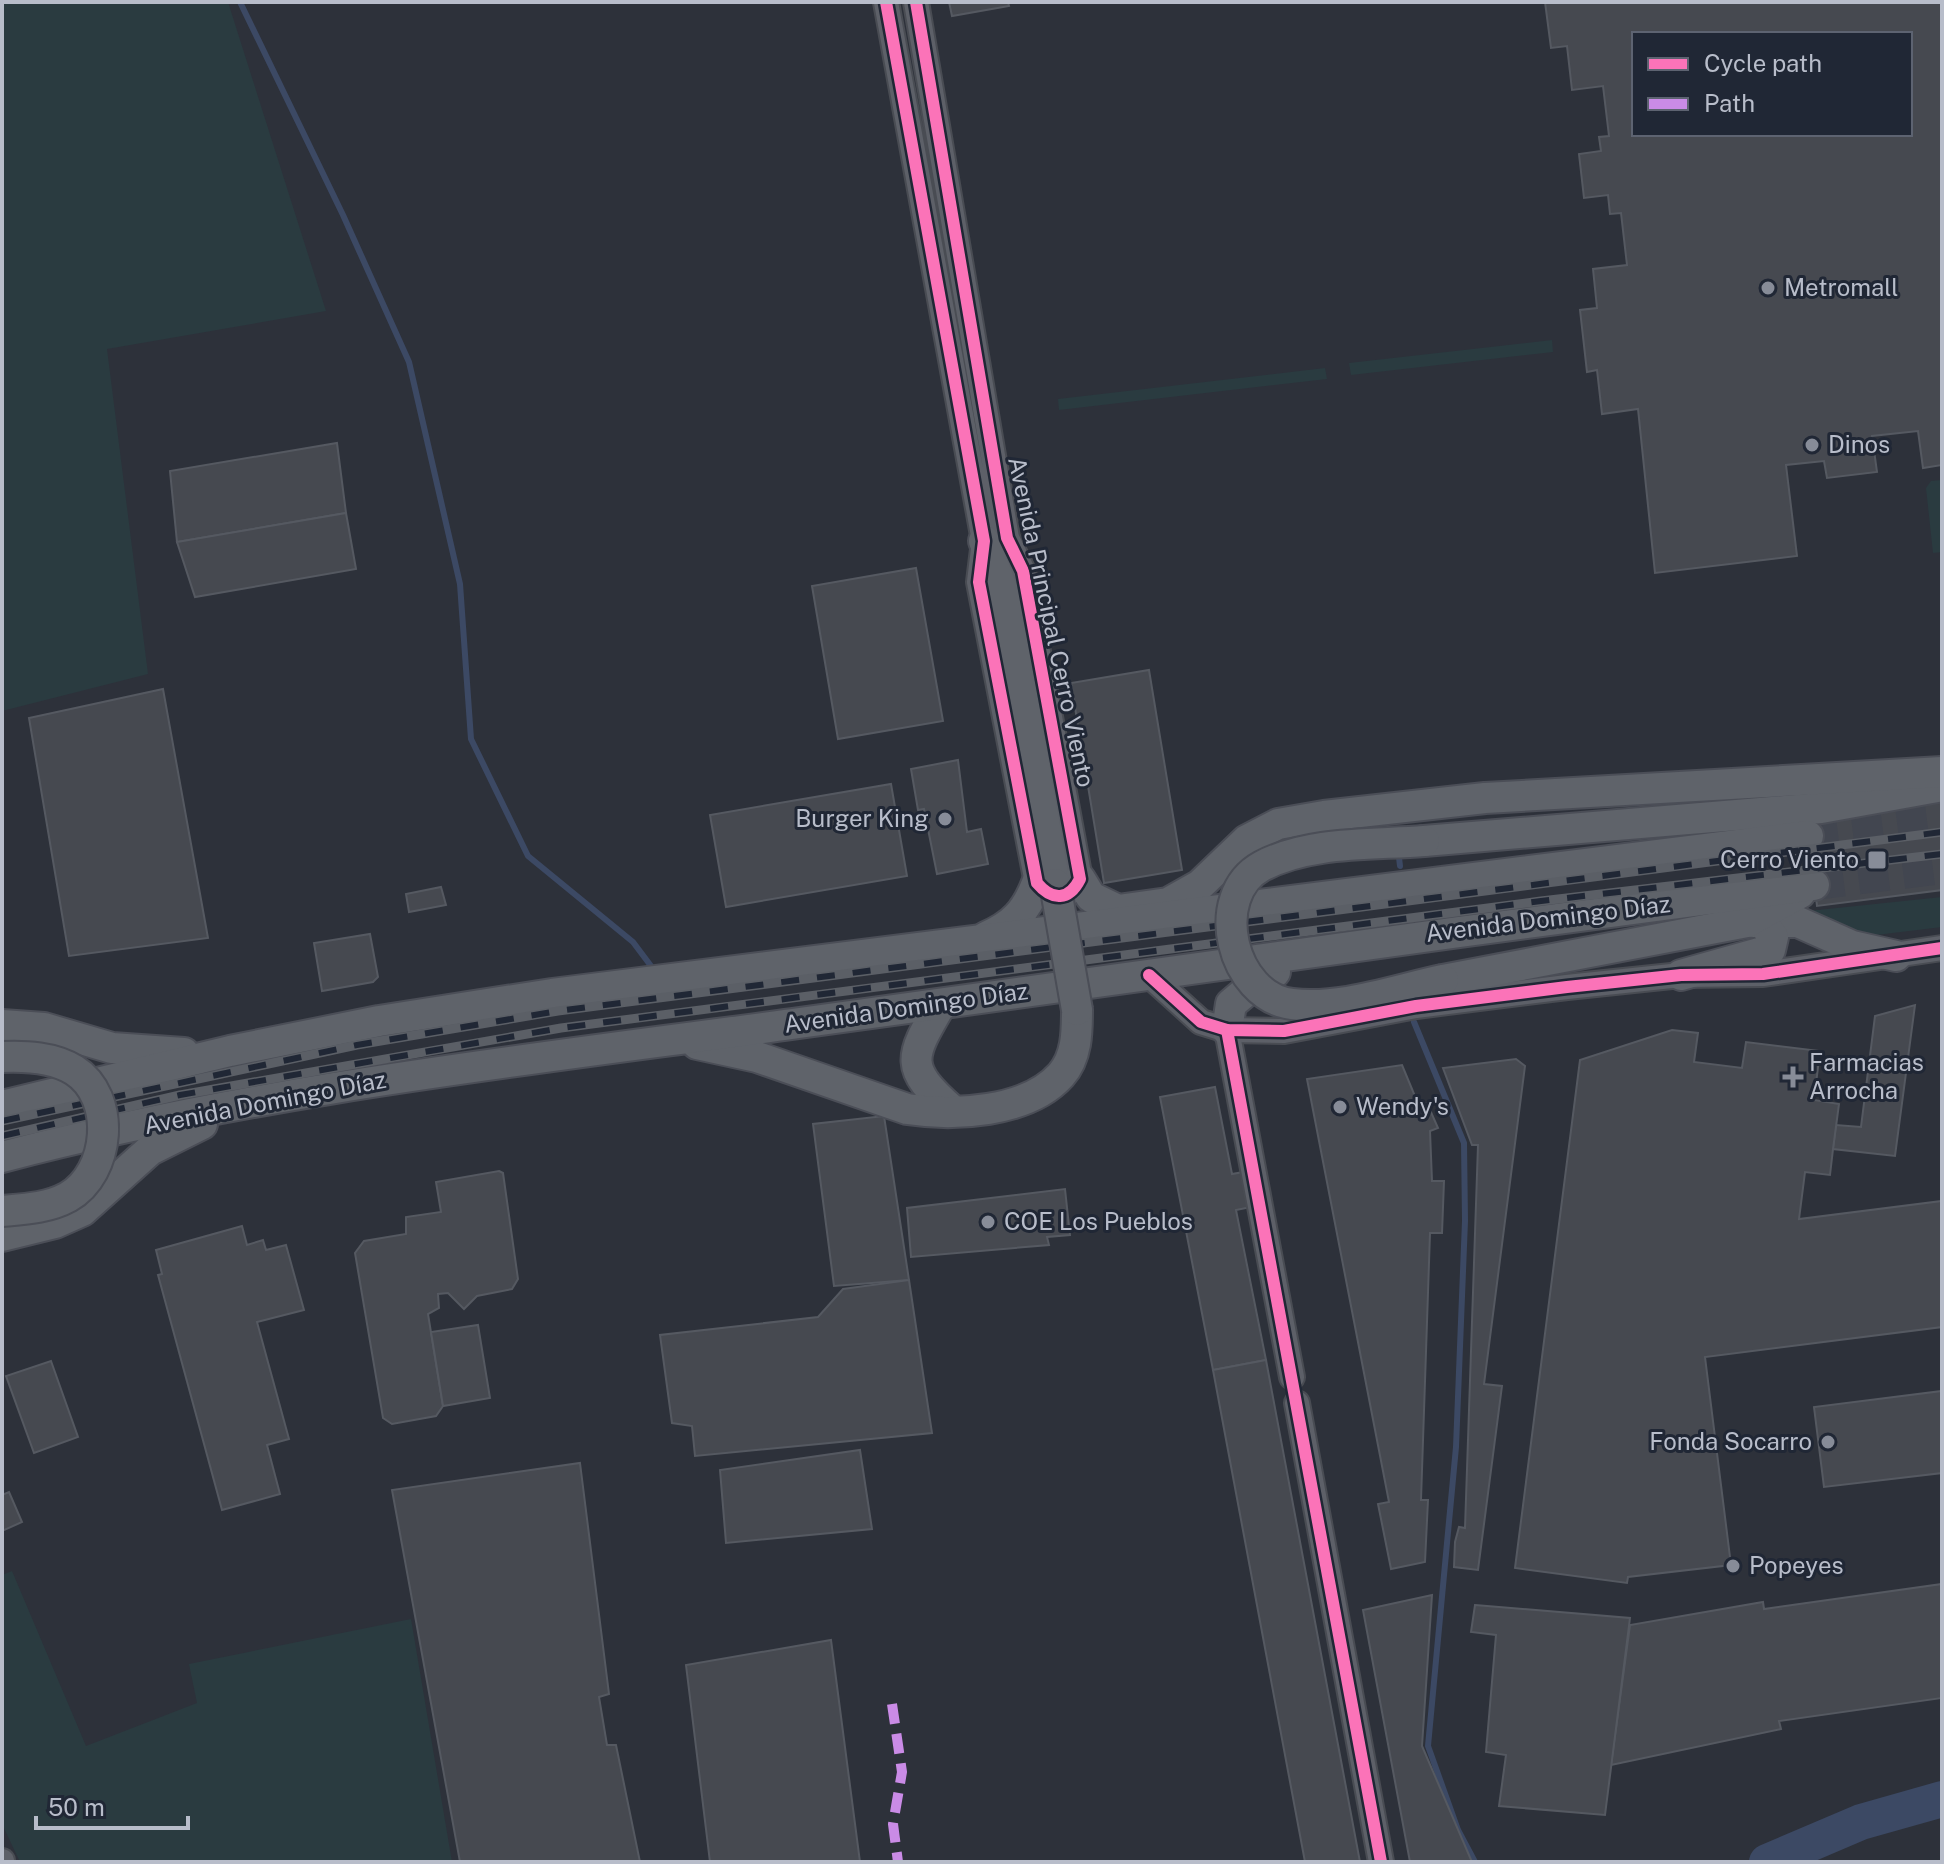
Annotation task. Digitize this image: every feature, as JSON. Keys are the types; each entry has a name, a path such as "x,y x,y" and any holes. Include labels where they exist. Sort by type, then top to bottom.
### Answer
{"main road":[{"path":"680,1040 757,1057 907,1109 981,1109 1015,1102 1040,1092 1061,1075 1077,1037 1077,1010 996,540"},
{"path":"972,943 1010,926 1168,903 1200,885 1247,840 1278,824 1485,798 1942,772"},
{"path":"1681,975 1770,950 1773,937 1743,923 1337,1002 1289,1004 1257,989 1237,960 1231,927 1236,895 1258,868 1294,851 1821,808 1942,786"},
{"name":"Avenida Domingo Díaz","path":"2,1106 230,1051 379,1021 552,994 1808,836"},
{"path":"1057,882 1118,910"},
{"path":"1010,926 1057,882"},
{"name":"Avenida Domingo Díaz","path":"2,1157 242,1105 400,1078 1339,946 1814,885 1743,923"},
{"path":"1606,912 1743,923 1798,922 1852,946 1896,956"},
{"path":"1227,1030 1231,1004 1263,977 1339,946"},
{"path":"941,1004 920,1040 916,1056 918,1076 952,1110"},
{"path":"2,1025 44,1028 112,1048 230,1051"},
{"path":"2,1057 50,1060 75,1070 97,1097 103,1122 103,1144 95,1167 83,1185 47,1206 2,1211"},
{"path":"2,1236 55,1223 82,1211 150,1150 242,1105"}],"street":[{"name":"Avenida Principal Cerro Viento","path":"886,2 996,540 1023,571 1057,882"},
{"name":"Avenida Principal Cerro Viento","path":"916,2 996,540 979,582 1057,882"},
{"path":"1149,975 1201,1022 1227,1030 1284,1031 1416,1006 1681,975 1763,974 1942,948"},
{"path":"1227,1030 1292,1377"},
{"path":"1297,1403 1381,1862"}],"shaded area":[{"path":"2,2 228,2 326,311 107,349 148,674 2,711"},
{"path":"1552,340 1553,352 1351,375 1349,363"},
{"path":"1325,368 1327,379 1059,410 1058,399"},
{"path":"1942,480 1942,552 1933,553 1926,488 1931,481"},
{"path":"1942,897 1942,927 1868,936 1799,912"},
{"path":"12,1571 86,1746 197,1703 189,1664 411,1619 452,1862 20,1862 2,1824 2,1575"}],"building":[{"path":"949,2 1008,2 1009,6 952,16"},
{"name":"Metromall","path":"1545,2 1942,2 1942,465 1923,468 1918,431 1872,436 1877,472 1827,478 1824,461 1786,465 1797,556 1655,573 1638,409 1602,414 1597,370 1587,372 1580,310 1597,308 1593,269 1627,265 1621,213 1610,214 1608,195 1584,198 1579,154 1601,151 1599,137 1609,136 1603,86 1572,90 1567,46 1551,48"},
{"path":"337,443 346,513 177,542 170,471"},
{"path":"346,513 356,569 195,597 177,542"},
{"path":"916,568 943,721 838,739 812,586"},
{"path":"1149,670 1182,870 1104,883 1071,683"},
{"path":"163,689 208,938 69,956 29,718"},
{"name":"Burger King","path":"958,760 967,832 981,829 988,864 937,874 924,809 918,810 911,769"},
{"path":"891,784 907,876 726,907 710,815"},
{"name":"Cerro Viento","path":"1942,797 1942,890 1817,906 1806,814"},
{"path":"441,887 446,905 409,912 406,894"},
{"path":"370,934 378,977 373,982 322,991 314,943"},
{"path":"1915,1005 1895,1156 1833,1149 1836,1125 1861,1127 1875,1016"},
{"path":"1672,1030 1698,1033 1694,1062 1742,1068 1746,1042 1820,1051 1814,1100 1839,1104 1830,1175 1805,1172 1799,1219 1942,1201 1942,1327 1705,1357 1731,1565 1628,1577 1627,1583 1515,1568 1580,1060"},
{"path":"1516,1059 1525,1066 1484,1384 1502,1386 1478,1570 1454,1567 1459,1527 1465,1528 1478,1145 1472,1145 1443,1068"},
{"path":"1402,1065 1419,1106 1427,1103 1438,1128 1430,1131 1432,1181 1444,1181 1442,1233 1430,1233 1421,1500 1428,1500 1425,1562 1391,1569 1378,1504 1389,1502 1307,1079"},
{"path":"1215,1087 1232,1174 1249,1171 1256,1206 1236,1210 1266,1360 1213,1370 1160,1097"},
{"path":"884,1116 909,1280 834,1286 813,1124"},
{"path":"499,1171 503,1173 518,1279 512,1289 477,1296 464,1309 448,1293 438,1294 439,1308 428,1314 443,1406 436,1416 392,1424 383,1418 355,1253 364,1241 406,1234 406,1217 441,1212 436,1182"},
{"name":"COE Los Pueblos","path":"1065,1189 1070,1235 1047,1237 1049,1245 911,1257 907,1208"},
{"path":"242,1226 247,1245 263,1240 266,1250 286,1245 304,1310 257,1322 289,1439 267,1445 280,1494 222,1510 158,1275 162,1274 156,1250"},
{"path":"909,1280 932,1433 695,1456 692,1426 672,1423 660,1335 818,1317 843,1289"},
{"path":"478,1325 490,1398 443,1406 431,1332"},
{"path":"1266,1360 1360,1862 1305,1862 1213,1370"},
{"path":"51,1361 78,1437 34,1453 6,1376"},
{"path":"1942,1391 1942,1473 1824,1487 1814,1407"},
{"path":"860,1450 872,1529 726,1543 720,1470"},
{"path":"580,1463 609,1694 599,1697 607,1745 616,1745 640,1862 460,1862 392,1490"},
{"path":"9,1492 22,1522 2,1531 2,1495"},
{"path":"1942,1584 1942,1698 1779,1721 1781,1729 1611,1765 1630,1625 1763,1602 1764,1609"},
{"path":"1432,1595 1422,1746 1472,1862 1410,1862 1363,1610"},
{"path":"1475,1605 1630,1618 1605,1815 1499,1806 1506,1755 1486,1752 1496,1635 1471,1632"},
{"path":"831,1640 860,1862 710,1862 686,1665"}],"waterway":[{"path":"240,2 343,215 409,362 460,584 471,739 528,856 633,942 651,966"},
{"path":"1398,849 1400,866"},
{"path":"1414,1022 1464,1143 1465,1221 1456,1447 1428,1746 1458,1830 1475,1862"},
{"path":"1767,1862 1861,1822 1942,1799"}],"tunnel":[{"path":"1808,836 1942,819"},
{"path":"1814,885 1942,869"}],"railway":[{"path":"2,1121 357,1045 558,1011 1942,832"},
{"path":"2,1136 180,1095 561,1028 1541,901 1942,854"}],"marked path":[{"path":"892,1704 902,1772 893,1824 898,1862"}],"cycle path":[{"path":"886,2 984,541 979,582 1037,883 1048,893 1060,896 1071,891 1080,879 1023,571 1007,538 916,2"},
{"path":"1149,975 1201,1022 1227,1030 1284,1031 1416,1006 1681,975 1763,974 1942,948"},
{"path":"1227,1030 1381,1862"}],"place":[{"name":"Metromall","path":"1768,288"},
{"name":"Dinos","path":"1812,445"},
{"name":"Burger King","path":"945,819"},
{"name":"Cerro Viento","path":"1877,860"},
{"name":"Farmacias Arrocha","path":"1793,1077"},
{"name":"Wendy's","path":"1340,1107"},
{"name":"COE Los Pueblos","path":"988,1222"},
{"name":"Fonda Socarro","path":"1828,1442"},
{"name":"Popeyes","path":"1733,1566"}]}
